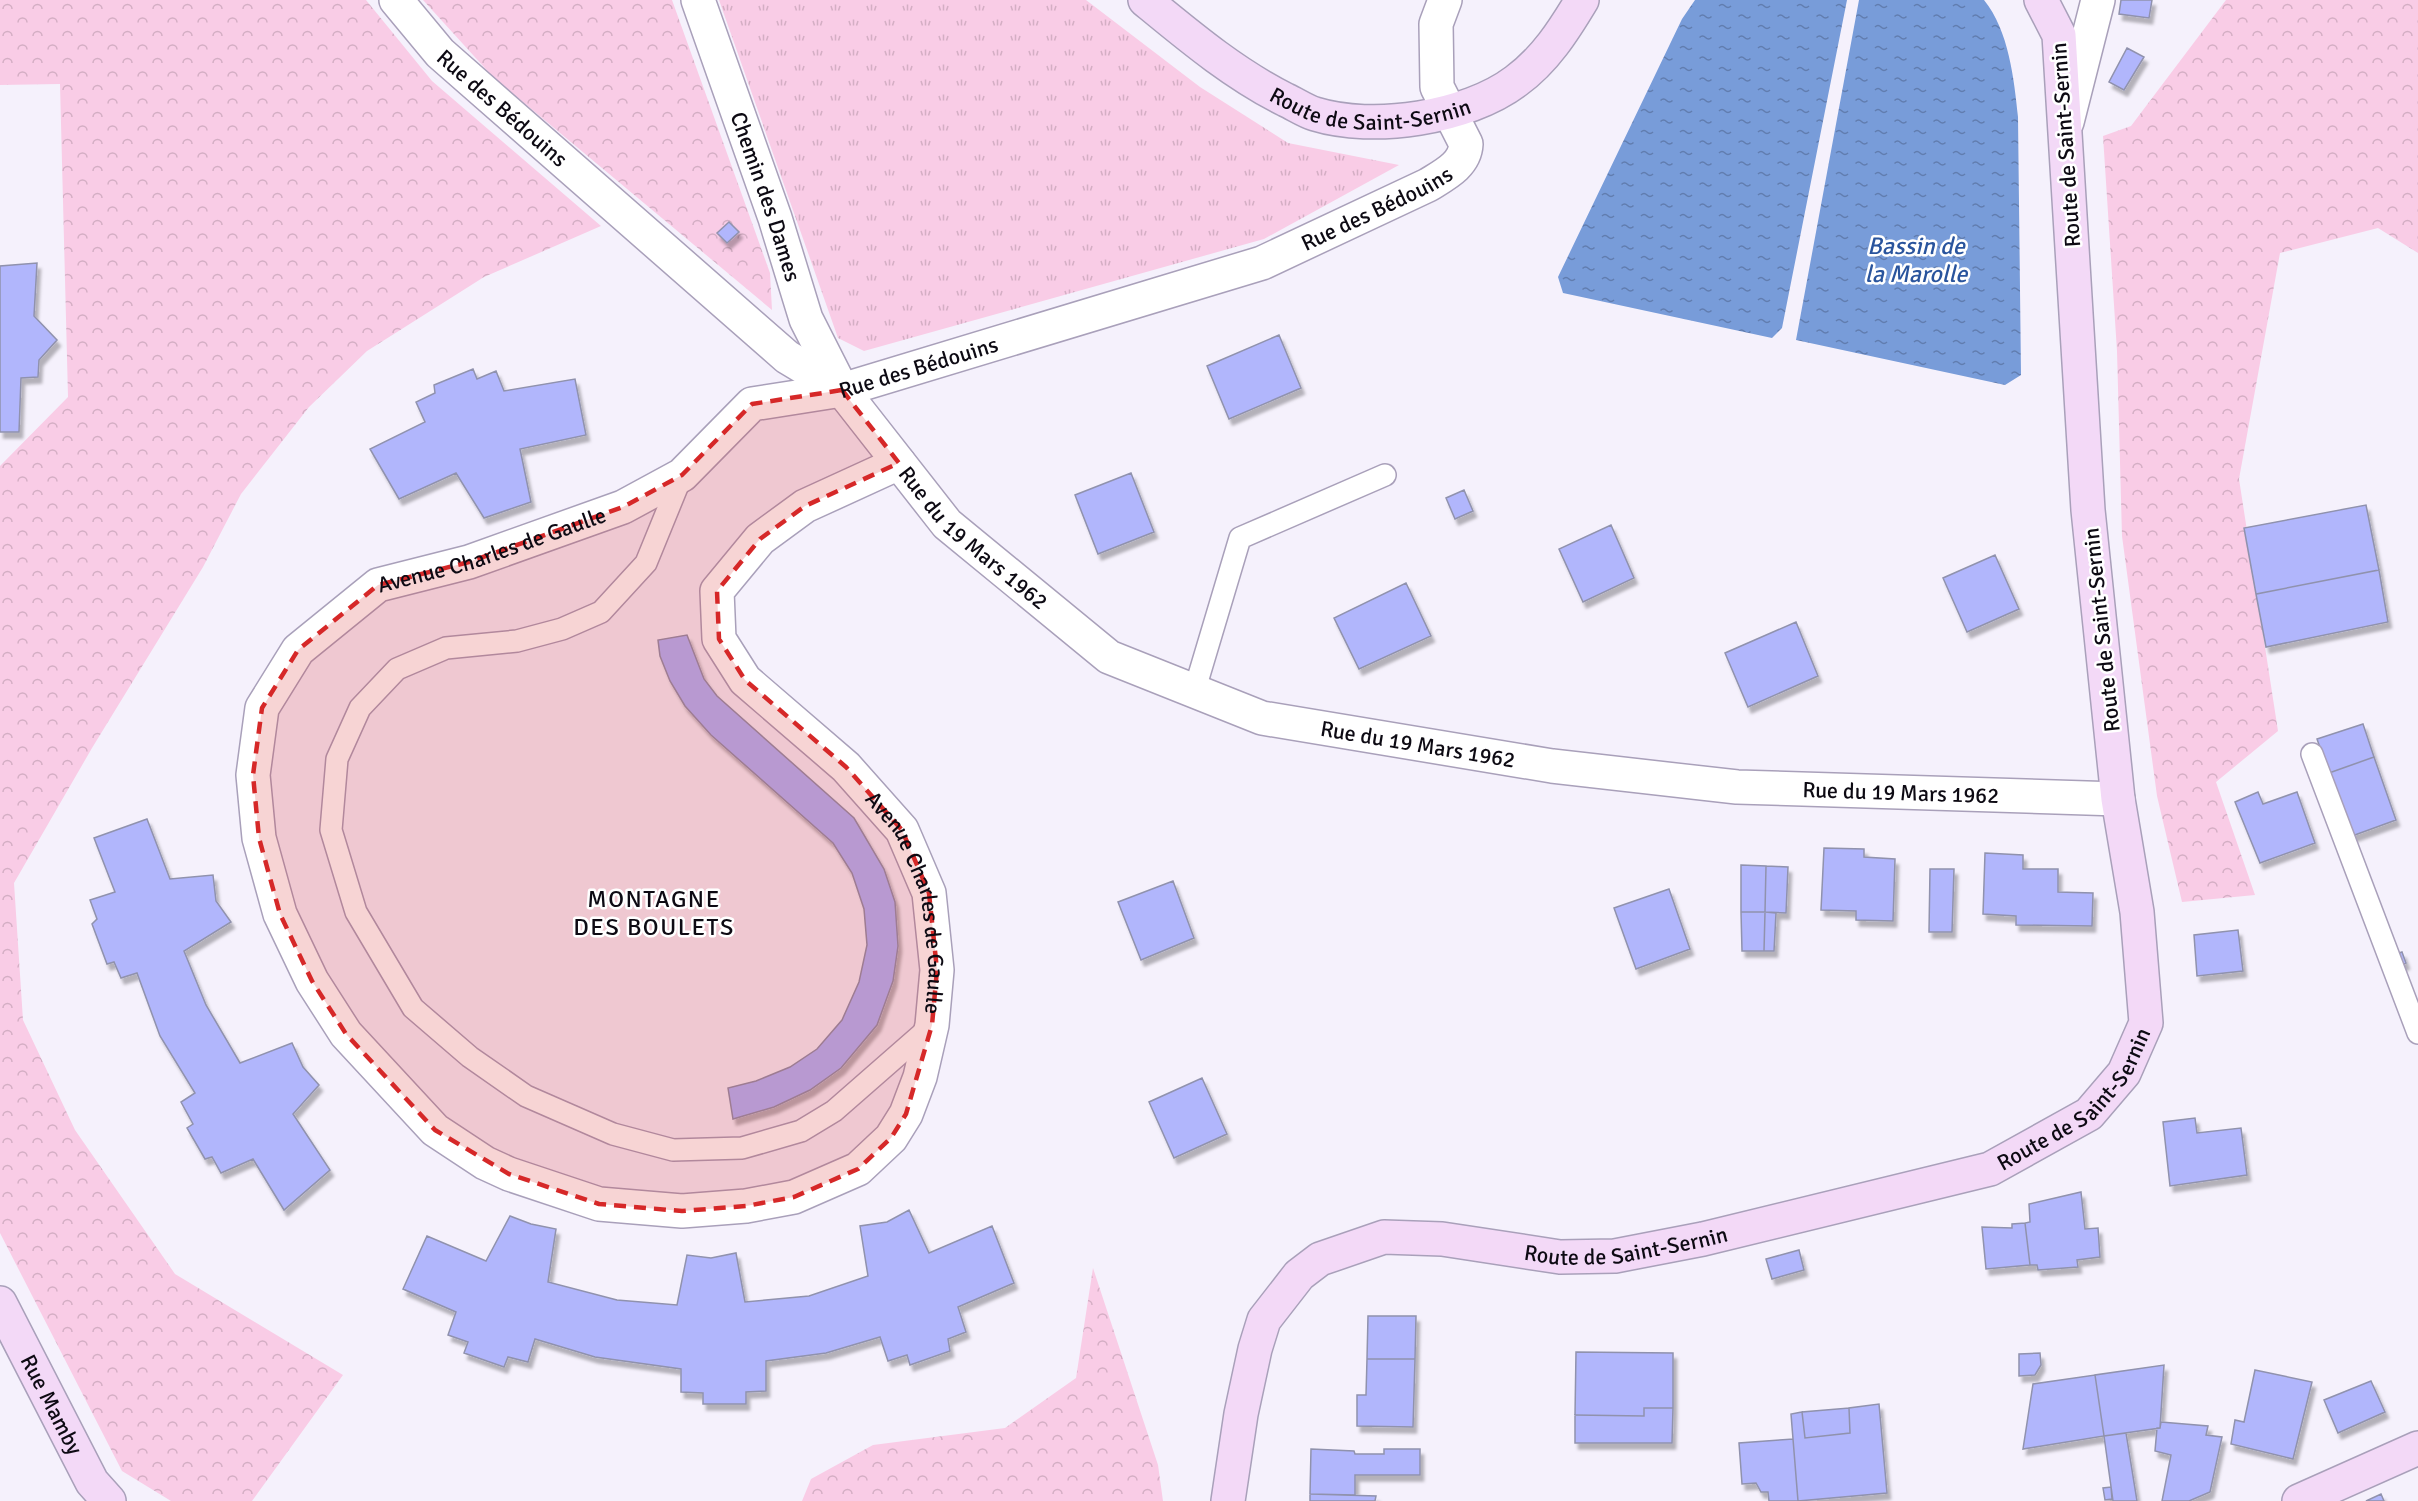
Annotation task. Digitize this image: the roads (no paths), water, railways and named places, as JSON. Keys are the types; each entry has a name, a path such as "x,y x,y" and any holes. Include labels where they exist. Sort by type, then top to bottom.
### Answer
{"street":[{"name":"Rue des Bédouins","path":"396,0 440,52 788,357 842,390 1262,263 1428,185 1453,169 1465,154 1466,144 1449,112"},
{"name":"Chemin des Dames","path":"698,0 775,218 806,319 842,390"},
{"name":"Route de Saint-Sernin","path":"1145,0 1197,44 1254,84 1314,114 1376,122 1449,112 1481,101 1516,81 1549,51 1582,0"},
{"path":"1445,0 1436,24 1435,58 1437,87 1449,112"},
{"name":"Route de Saint-Sernin","path":"1228,1501 1241,1414 1255,1349 1264,1320 1299,1275 1320,1259 1384,1237 1442,1239 1560,1257 1615,1256 1703,1239 1990,1169 2089,1114 2124,1073 2146,1023 2137,912 2118,799 2088,510 2059,35 2041,0"},
{"path":"2064,135 2098,0"},
{"name":"Rue du 19 Mars 1962","path":"842,390 947,524 1109,657 1262,718 1598,771 1737,788 2118,799"},
{"name":"Avenue Charles de Gaulle","path":"842,390 752,404 682,475 612,511 469,562 378,585 298,650 262,708 253,775 259,838 280,914 312,981 346,1034 435,1130 485,1163 509,1174 599,1204 682,1211 746,1206 794,1197 858,1169 891,1138 906,1114 920,1077 932,1025 937,970 929,893 902,830 846,767 745,680 719,639 717,591 760,539 806,506 899,463"},
{"name":"Rue Mamby","path":"0,1303 92,1482 109,1501"},
{"path":"2299,1501 2418,1448"}],"lane":[{"path":"682,475 646,563 601,612 562,629 517,641 446,648 397,669 360,708 337,759 331,830 356,912 413,1008 470,1057 526,1096 613,1134 673,1150 742,1148 801,1131 834,1111 932,1025"},
{"path":"1194,692 1240,538 1385,475"},
{"path":"2312,754 2418,1033"}],"water":[{"name":"Bassin de la Marolle","path":"1695,0 1847,0 1782,328 1772,338 1563,293 1558,277 1682,19"},
{"name":"Bassin de la Marolle","path":"1859,0 1984,0 2005,41 2015,87 2018,117 2021,375 2005,385 1796,340"}],"district":[{"name":"MONTAGNE DES BOULETS","path":"654,913"}]}
